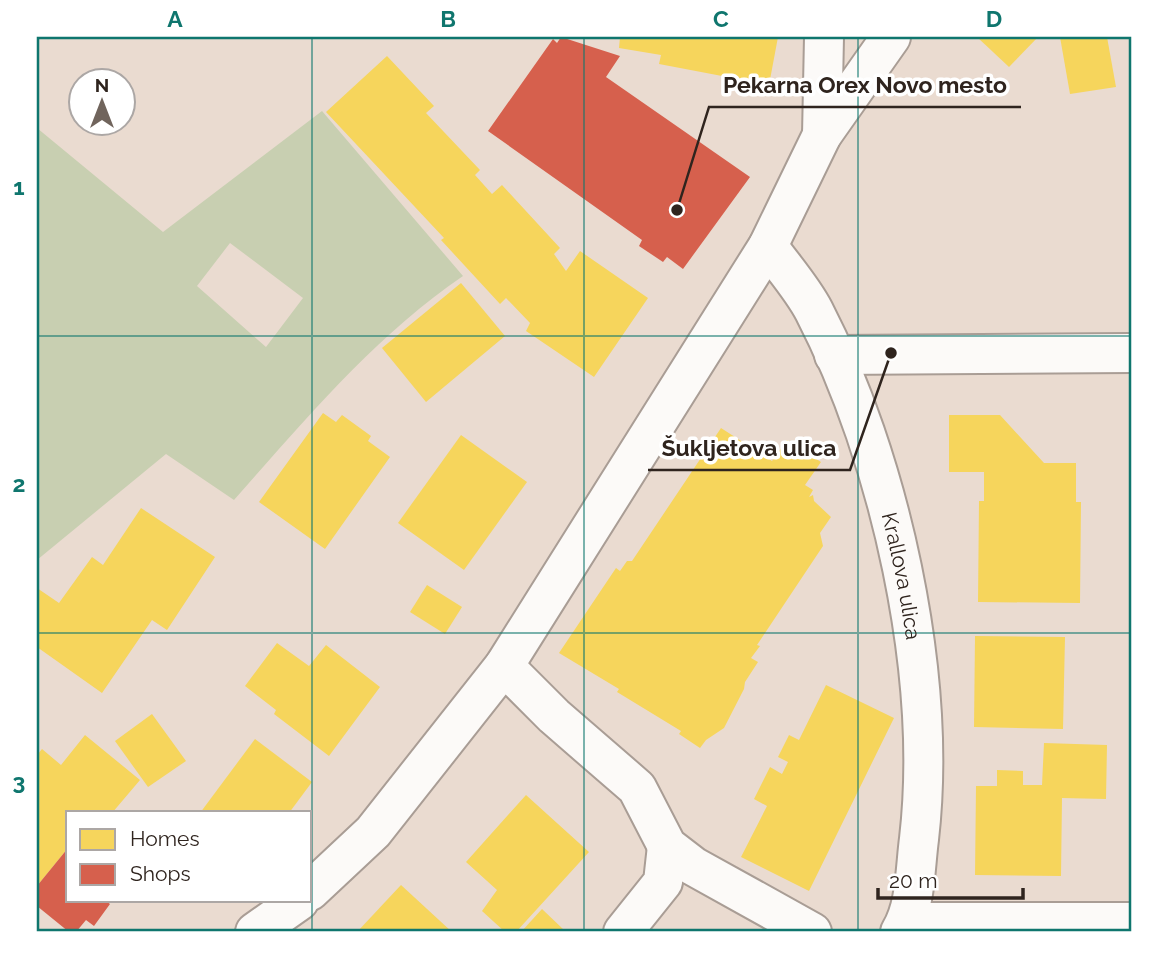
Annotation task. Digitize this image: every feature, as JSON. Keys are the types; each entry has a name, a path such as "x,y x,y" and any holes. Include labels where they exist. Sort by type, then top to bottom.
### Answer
{"street":[{"path":"822,135 824,37"},
{"path":"312,889 373,832 504,666 768,246 822,135 891,37"},
{"name":"Krallova ulica","path":"768,246 813,308 834,355 874,461 901,561 917,666 924,794 903,927"},
{"path":"834,355 1132,353"},
{"path":"504,666 554,716 637,788 667,846 693,866 812,932"},
{"path":"623,932 663,882 667,846"},
{"path":"255,932 298,902"},
{"path":"903,927 1132,922"}],"green space":[{"path":"322,111 463,276 400,325 370,353 314,410 234,500 166,454 37,560 37,128 163,232","holes":["230,243 303,298 266,347 197,286"]}],"building: Homes":[{"path":"620,37 778,37 769,85 659,64 661,55 619,48"},
{"path":"977,37 1038,37 1009,67"},
{"path":"1060,37 1107,37 1116,87 1070,94"},
{"path":"387,56 434,106 426,113 480,170 475,175 492,194 502,185 560,248 554,254 566,271 580,251 648,298 594,377 526,331 530,323 506,298 500,304 441,240 444,238 326,112"},
{"path":"461,283 505,336 426,402 382,348"},
{"path":"323,413 336,422 342,415 371,436 368,441 390,457 325,549 259,502"},
{"path":"949,415 1000,415 1044,463 1076,463 1076,502 1081,502 1080,603 978,602 979,501 984,501 984,472 949,472"},
{"path":"721,428 772,461 787,440 821,462 805,485 813,490 809,497 813,495 814,501 831,517 820,533 823,546 757,645 760,646 751,658 758,662 745,682 724,728 706,740 700,748 679,734 681,731 617,692 619,689 559,653 616,568 620,571 627,561 632,561"},
{"path":"461,435 527,482 464,570 398,523"},
{"path":"141,508 215,557 167,630 152,620 102,693 37,647 37,588 59,603 92,557 103,565"},
{"path":"427,585 462,607 445,634 410,612"},
{"path":"975,636 1065,637 1063,729 974,727"},
{"path":"277,643 309,666 326,645 380,687 329,756 274,714 276,710 245,686"},
{"path":"826,685 894,718 809,891 741,857 767,806 754,799 770,767 782,774 788,762 778,757 789,735 799,740"},
{"path":"152,714 186,761 148,787 115,741"},
{"path":"85,735 140,780 114,811 66,811 66,850 37,886 37,755 42,749 61,765"},
{"path":"255,739 312,782 290,811 201,811"},
{"path":"1044,743 1107,745 1106,799 1062,798 1061,876 975,875 976,786 997,786 997,770 1023,771 1023,785 1042,785"},
{"path":"526,795 589,852 516,932 505,932 482,911 497,890 466,862"},
{"path":"401,885 452,932 357,932"},
{"path":"542,909 563,932 521,932"}],"building: Shops":[{"path":"561,37 620,56 606,77 750,177 683,269 667,257 663,262 639,246 642,240 488,131 553,39 557,43"},
{"path":"66,850 66,902 110,904 94,926 86,920 76,932 69,932 37,906 37,886"}],"place":[{"name":"Pekarna Orex Novo mesto","path":"677,210"},
{"name":"Šukljetova ulica","path":"891,353"}]}
